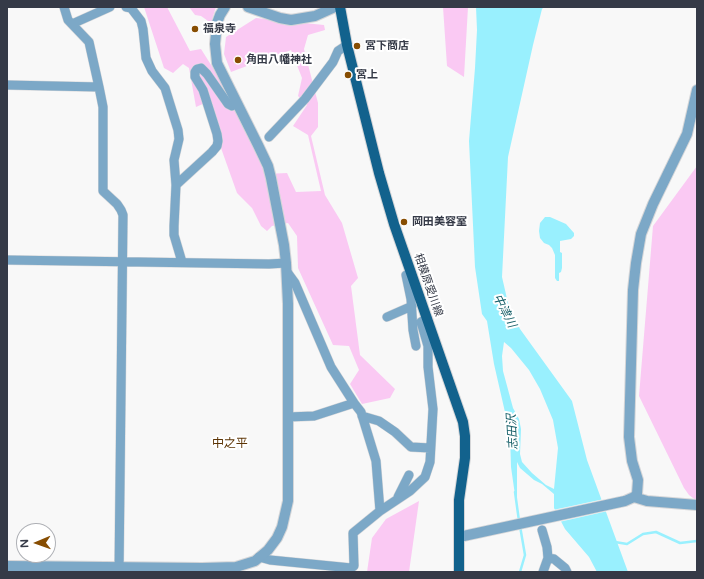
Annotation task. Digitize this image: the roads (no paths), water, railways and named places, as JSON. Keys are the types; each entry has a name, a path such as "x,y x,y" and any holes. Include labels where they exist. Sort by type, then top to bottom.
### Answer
{"main road":[{"name":"相模原愛川線","path":"340,7 347,45 379,173 394,224 463,422 465,436 465,458 459,500 459,572"}],"street":[{"path":"64,7 66,15 72,24 89,42 103,107 103,191 122,210 123,215 119,570"},
{"path":"72,24 110,7"},
{"path":"126,7 131,8 141,21 146,58 152,71 165,88 178,130 174,160 176,184 174,235 182,262"},
{"path":"7,566 119,570 215,570 236,567 255,561 268,550 277,538 285,518 288,501 287,268 271,178 258,145 220,71 215,52 217,23 220,14 225,7"},
{"path":"248,7 280,18 292,20 315,16 335,7"},
{"path":"270,137 305,99 333,62 338,51 347,45"},
{"path":"176,184 212,152 217,146 218,141 203,90 195,77 195,72 197,69 201,68 207,74 228,104 232,106 236,103"},
{"path":"7,85 99,87"},
{"path":"630,499 637,494 638,480 632,461 629,437 633,290 636,263 641,234 650,210 687,134 697,90"},
{"path":"7,260 269,264 287,268 331,366 361,412 376,461 380,511"},
{"path":"411,272 406,275 410,289 413,330 416,346"},
{"path":"387,316 412,306"},
{"path":"259,557 270,560 351,568 354,566 353,533 397,498 410,491 425,477 430,462 433,409 428,367 428,346 421,322 427,318"},
{"path":"288,417 314,416 354,403"},
{"path":"362,416 379,421 395,432 411,447 430,448"},
{"path":"397,498 409,475"},
{"path":"459,537 630,499 697,505"},
{"path":"542,530 548,558 543,572"},
{"path":"548,558 554,559 567,572"}],"water":[{"name":"中津川","path":"476,7 544,7 542,9 533,45 508,157 502,277 508,303 520,329 572,401 587,460 628,572 597,572 589,557 565,529 554,508 554,494 520,468 517,462 517,509 511,467 510,434 494,364 487,321 482,314 475,267 469,141 477,30","holes":["504,342 511,348 529,370 540,389 553,420 558,448 554,489 546,485 522,462 520,454 521,429 519,419 513,408 503,371 502,356"]},
{"path":"545,217 550,217 566,224 574,233 574,236 571,239 560,241 562,268 561,272 559,273 559,281 555,278 555,255 552,248 544,243 540,238 540,223"}],"waterway":[{"name":"志田沢","path":"515,492 519,521"},
{"name":"志田沢","path":"520,526 525,555 520,572"},
{"path":"615,542 627,544 643,534 656,532 680,543 697,541"}],"place":[{"name":"福泉寺","path":"195,29"},
{"name":"宮下商店","path":"357,46"},
{"name":"角田八幡神社","path":"238,60"},
{"name":"宮上","path":"348,75"},
{"name":"岡田美容室","path":"404,222"}],"district":[{"name":"中之平","path":"230,444"}]}
